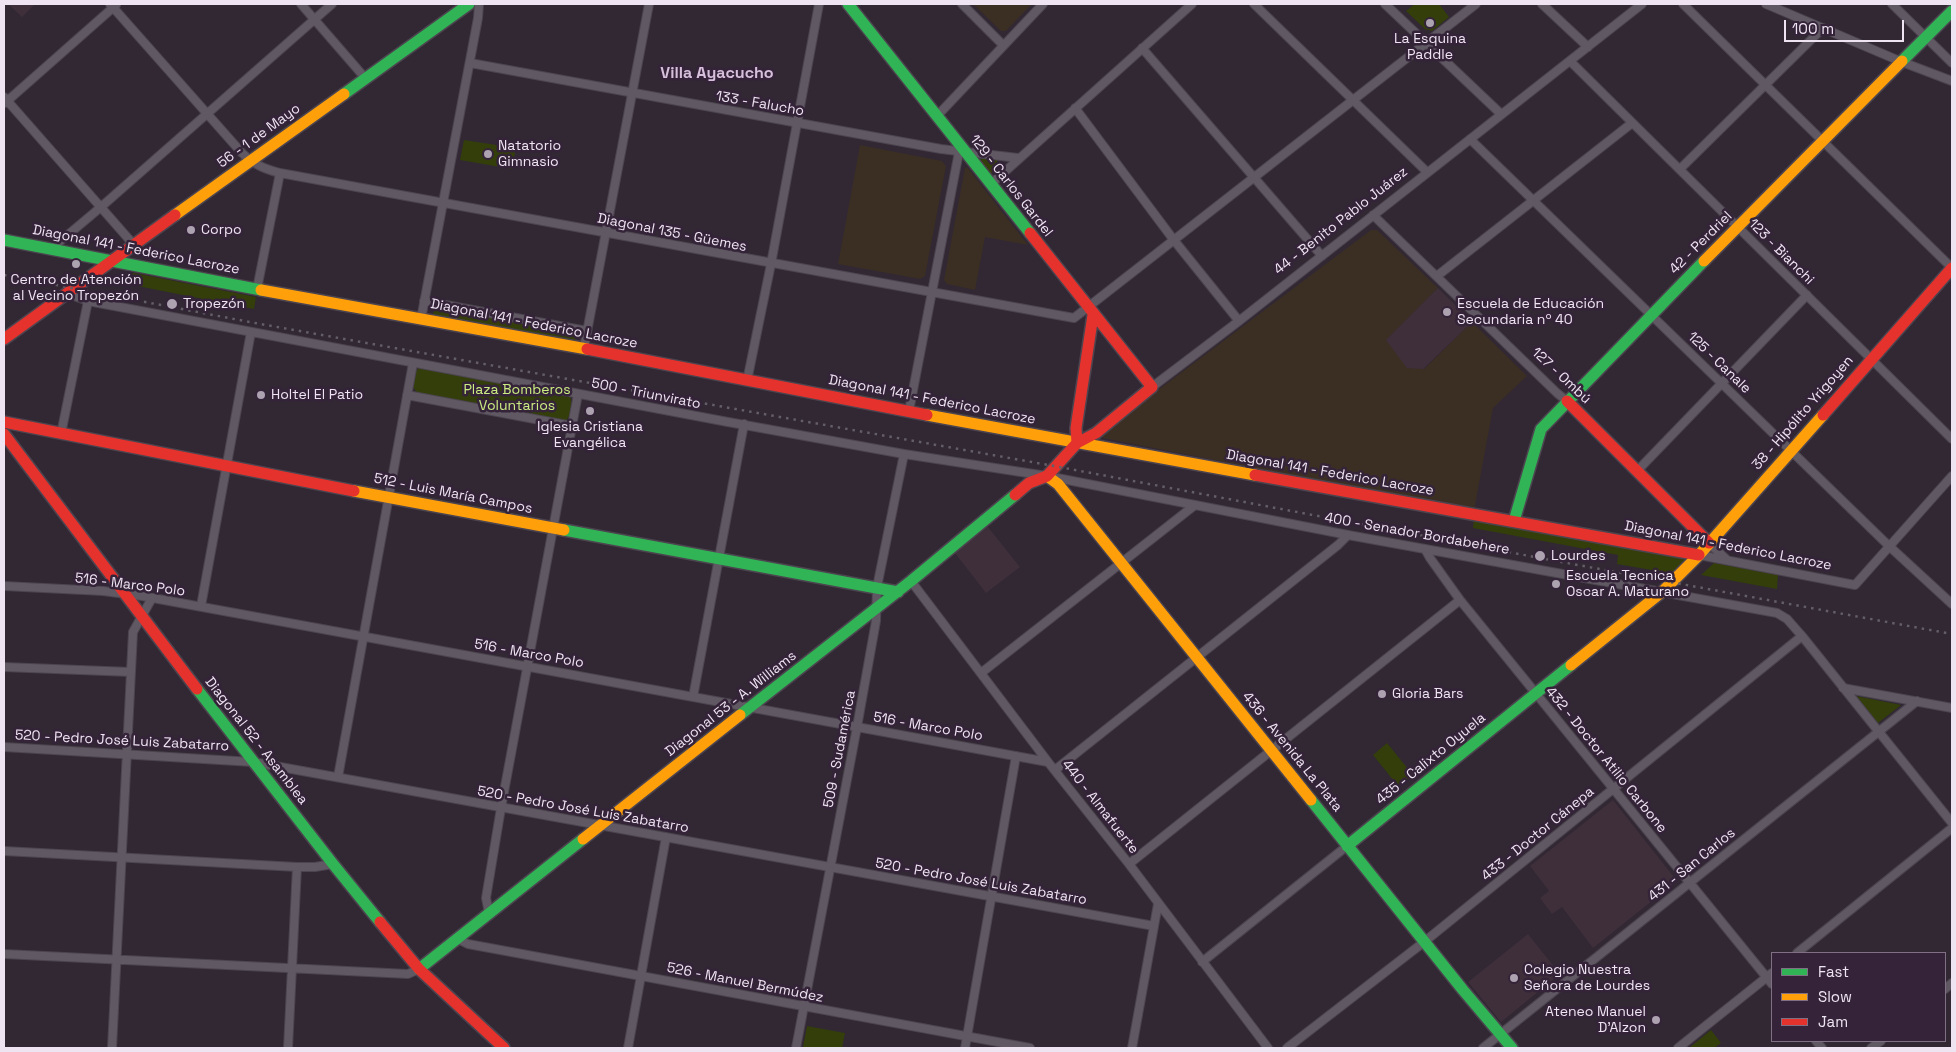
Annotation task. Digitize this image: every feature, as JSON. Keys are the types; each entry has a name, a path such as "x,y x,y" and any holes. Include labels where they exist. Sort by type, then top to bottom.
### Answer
{"street":[{"path":"301,4 366,78"},
{"path":"51,249 332,4"},
{"name":"56 - 1 de Mayo","path":"4,339 469,4"},
{"path":"421,319 470,63 479,4"},
{"path":"584,348 650,4"},
{"path":"747,381 771,264 819,4"},
{"name":"129 - Carlos Gardel","path":"848,4 937,116 963,152 1152,387"},
{"path":"962,4 1003,45"},
{"path":"937,116 1043,4"},
{"path":"990,184 1192,4"},
{"path":"1254,4 1427,172"},
{"path":"1385,4 1425,44 1501,114"},
{"name":"Diagonal 135 - Güemes","path":"250,161 280,173 1068,318 1090,311 1173,239 1476,4"},
{"path":"1542,4 1588,47"},
{"name":"44 - Benito Pablo Juárez","path":"1058,462 1077,443 1096,433 1152,387 1239,321 1642,4"},
{"path":"1683,4 1952,268"},
{"path":"1766,4 1902,62 1952,81"},
{"path":"1892,4 1952,63"},
{"path":"134,245 5,100 114,5 250,161"},
{"name":"42 - Perdriel","path":"1514,521 1539,433 1567,401 1652,314 1952,11"},
{"path":"1680,169 1823,28"},
{"path":"1142,48 1322,256"},
{"name":"123 - Bianchi","path":"1570,61 1952,439"},
{"name":"133 - Falucho","path":"470,63 963,152 1018,158"},
{"path":"1075,108 1173,239 1239,321"},
{"path":"1437,276 1632,123"},
{"name":"125 - Canale","path":"1470,139 1535,200 1889,546 1952,604"},
{"path":"910,411 963,152"},
{"path":"257,289 280,173"},
{"name":"127 - Ombú","path":"1374,215 1557,394 1567,401 1638,470 1727,560"},
{"name":"Diagonal 141 - Federico Lacroze","path":"4,240 257,289 584,348 747,381 1077,443 1514,521 1855,585 1889,546"},
{"name":"38 - Hipólito Yrigoyen","path":"1677,578 1700,555 1952,268"},
{"name":"500 - Triunvirato","path":"66,293 88,300 250,332 578,394 904,454 1047,476"},
{"path":"1638,470 1807,296"},
{"path":"61,434 88,300"},
{"name":"Diagonal 141 - Federico Lacroze","path":"424,302 587,331"},
{"path":"1077,443 1076,428 1092,330 1090,311"},
{"path":"201,606 250,332"},
{"path":"338,777 413,363"},
{"path":"489,913 486,898 501,808 578,394"},
{"path":"407,396 572,426"},
{"name":"512 - Luis María Campos","path":"4,422 389,498 898,592"},
{"path":"693,697 744,424"},
{"name":"Diagonal 52 - Asamblea","path":"4,437 333,864 420,969 504,1048"},
{"name":"509 - Sudamérica","path":"796,1048 876,621 877,588 904,454"},
{"name":"Diagonal 53 - A. Williams","path":"420,969 456,938 911,582 1029,483 1047,476 1058,462"},
{"name":"400 - Senador Bordabehere","path":"1047,476 1782,615 1802,636"},
{"name":"436 - Avenida La Plata","path":"1047,476 1058,484 1424,942 1512,1048"},
{"path":"1889,546 1952,476"},
{"path":"981,673 1195,505"},
{"path":"1055,770 1338,545 1348,534"},
{"name":"432 - Doctor Atilio Carbone","path":"1425,549 1460,600 1536,695 1690,882 1770,975"},
{"name":"435 - Calixto Oyuela","path":"1202,962 1536,695 1677,578"},
{"name":"440 - Almafuerte","path":"911,582 1048,762 1129,864 1268,1048"},
{"name":"516 - Marco Polo","path":"4,586 123,593 201,606 1048,762"},
{"path":"112,1048 133,632 152,598"},
{"path":"1129,864 1460,600"},
{"path":"1802,636 1952,823"},
{"name":"433 - Doctor Cánepa","path":"1287,1048 1424,942 1614,790 1802,636"},
{"path":"4,667 131,672"},
{"path":"1843,688 1952,708"},
{"name":"431 - San Carlos","path":"1483,1048 1917,701"},
{"name":"520 - Pedro José Luis Zabatarro","path":"4,747 253,762 991,898 1154,926"},
{"path":"965,1048 1016,756"},
{"path":"1798,952 1952,828"},
{"path":"628,1048 666,837"},
{"path":"4,851 297,867 333,864"},
{"path":"288,1048 297,867"},
{"path":"1132,1048 1158,904"},
{"name":"526 - Manuel Bermúdez","path":"456,938 468,944 1030,1048"},
{"path":"4,954 408,974 420,969"},
{"path":"1678,1048 1770,975"}],"shaded area":[{"path":"8,4 35,4 22,17"},
{"path":"973,4 1032,4 1006,31 1001,31"},
{"path":"860,145 942,161 946,166 925,276 920,279 838,264"},
{"path":"967,167 1028,245 985,237 975,290 947,284 944,280 965,168"},
{"path":"1371,230 1377,230 1438,288 1386,340 1424,369 1472,322 1527,376 1493,408 1474,511 1103,438 1101,433"},
{"path":"1438,288 1472,322 1423,369 1407,368 1386,340"},
{"path":"988,527 1020,567 986,593 955,553"},
{"path":"1613,800 1677,881 1593,948 1562,907 1552,914 1540,898 1549,891 1530,866"},
{"name":"Colegio Nuestra Señora de Lourdes","path":"1528,934 1560,974 1501,1022 1468,982"}],"green space":[{"name":"La Esquina Paddle","path":"1415,4 1439,4 1449,17 1432,31 1425,29 1406,11"},
{"name":"Natatorio Gimnasio","path":"464,140 516,148 512,169 460,160"},
{"path":"983,158 997,160 999,166 991,174 988,173 980,160"},
{"path":"129,272 256,297 254,309 117,282"},
{"path":"436,308 575,333 576,342 434,319 433,313"},
{"name":"Plaza Bomberos Voluntarios","path":"420,367 570,396 570,412 566,421 418,394 413,387 416,371"},
{"path":"1474,518 1683,556 1685,562 1675,574 1617,564 1618,555 1473,528"},
{"path":"1714,563 1778,575 1777,589 1701,575"},
{"path":"1856,696 1901,705 1878,723"},
{"path":"1387,743 1413,775 1398,786 1373,755"},
{"path":"807,1026 845,1033 842,1048 803,1047"},
{"path":"1711,1030 1721,1043 1714,1048 1689,1048"}],"railway":[{"path":"4,275 255,323 1054,466 1952,634"}],"traffic: fast":[{"path":"344,94 469,4"},
{"path":"848,4 1030,233"},
{"path":"1902,61 1952,11"},
{"path":"4,240 261,290"},
{"path":"1514,521 1541,429 1704,261"},
{"path":"740,715 911,581 1015,495"},
{"path":"564,530 898,592"},
{"path":"1347,846 1571,665"},
{"path":"197,689 380,922"},
{"path":"1311,800 1463,990 1512,1048"},
{"path":"419,969 583,839"}],"traffic: slow":[{"path":"1704,261 1902,61"},
{"path":"175,215 344,94"},
{"path":"261,290 587,349"},
{"path":"927,415 1255,475"},
{"path":"1571,665 1663,591 1699,555 1823,415"},
{"path":"1047,476 1058,484 1311,800"},
{"path":"354,491 564,530"},
{"path":"583,839 740,715"}],"traffic: jam":[{"path":"4,339 175,215"},
{"path":"1015,495 1029,483 1047,476 1077,443 1096,433 1152,387 1030,233"},
{"path":"1823,415 1952,268"},
{"path":"1077,443 1076,428 1093,315"},
{"path":"587,349 927,415"},
{"path":"1567,401 1709,543"},
{"path":"4,422 354,491"},
{"path":"4,434 197,689"},
{"path":"1255,475 1699,555"},
{"path":"380,922 419,969 504,1048"}],"place":[{"name":"La Esquina Paddle","path":"1430,23"},
{"name":"Natatorio Gimnasio","path":"488,154"},
{"name":"Corpo","path":"191,230"},
{"name":"Centro de Atención al Vecino Tropezón","path":"76,264"},
{"name":"Tropezón","path":"172,304"},
{"name":"Escuela de Educación Secundaria nº 40","path":"1447,312"},
{"name":"Holtel El Patio","path":"261,395"},
{"name":"Iglesia Cristiana Evangélica","path":"590,411"},
{"name":"Lourdes","path":"1540,556"},
{"name":"Escuela Tecnica Oscar A. Maturano","path":"1556,584"},
{"name":"Gloria Bars","path":"1382,694"},
{"name":"Colegio Nuestra Señora de Lourdes","path":"1514,978"},
{"name":"Ateneo Manuel D'Alzon","path":"1656,1020"}],"district":[{"name":"Villa Ayacucho","path":"717,74"}]}
